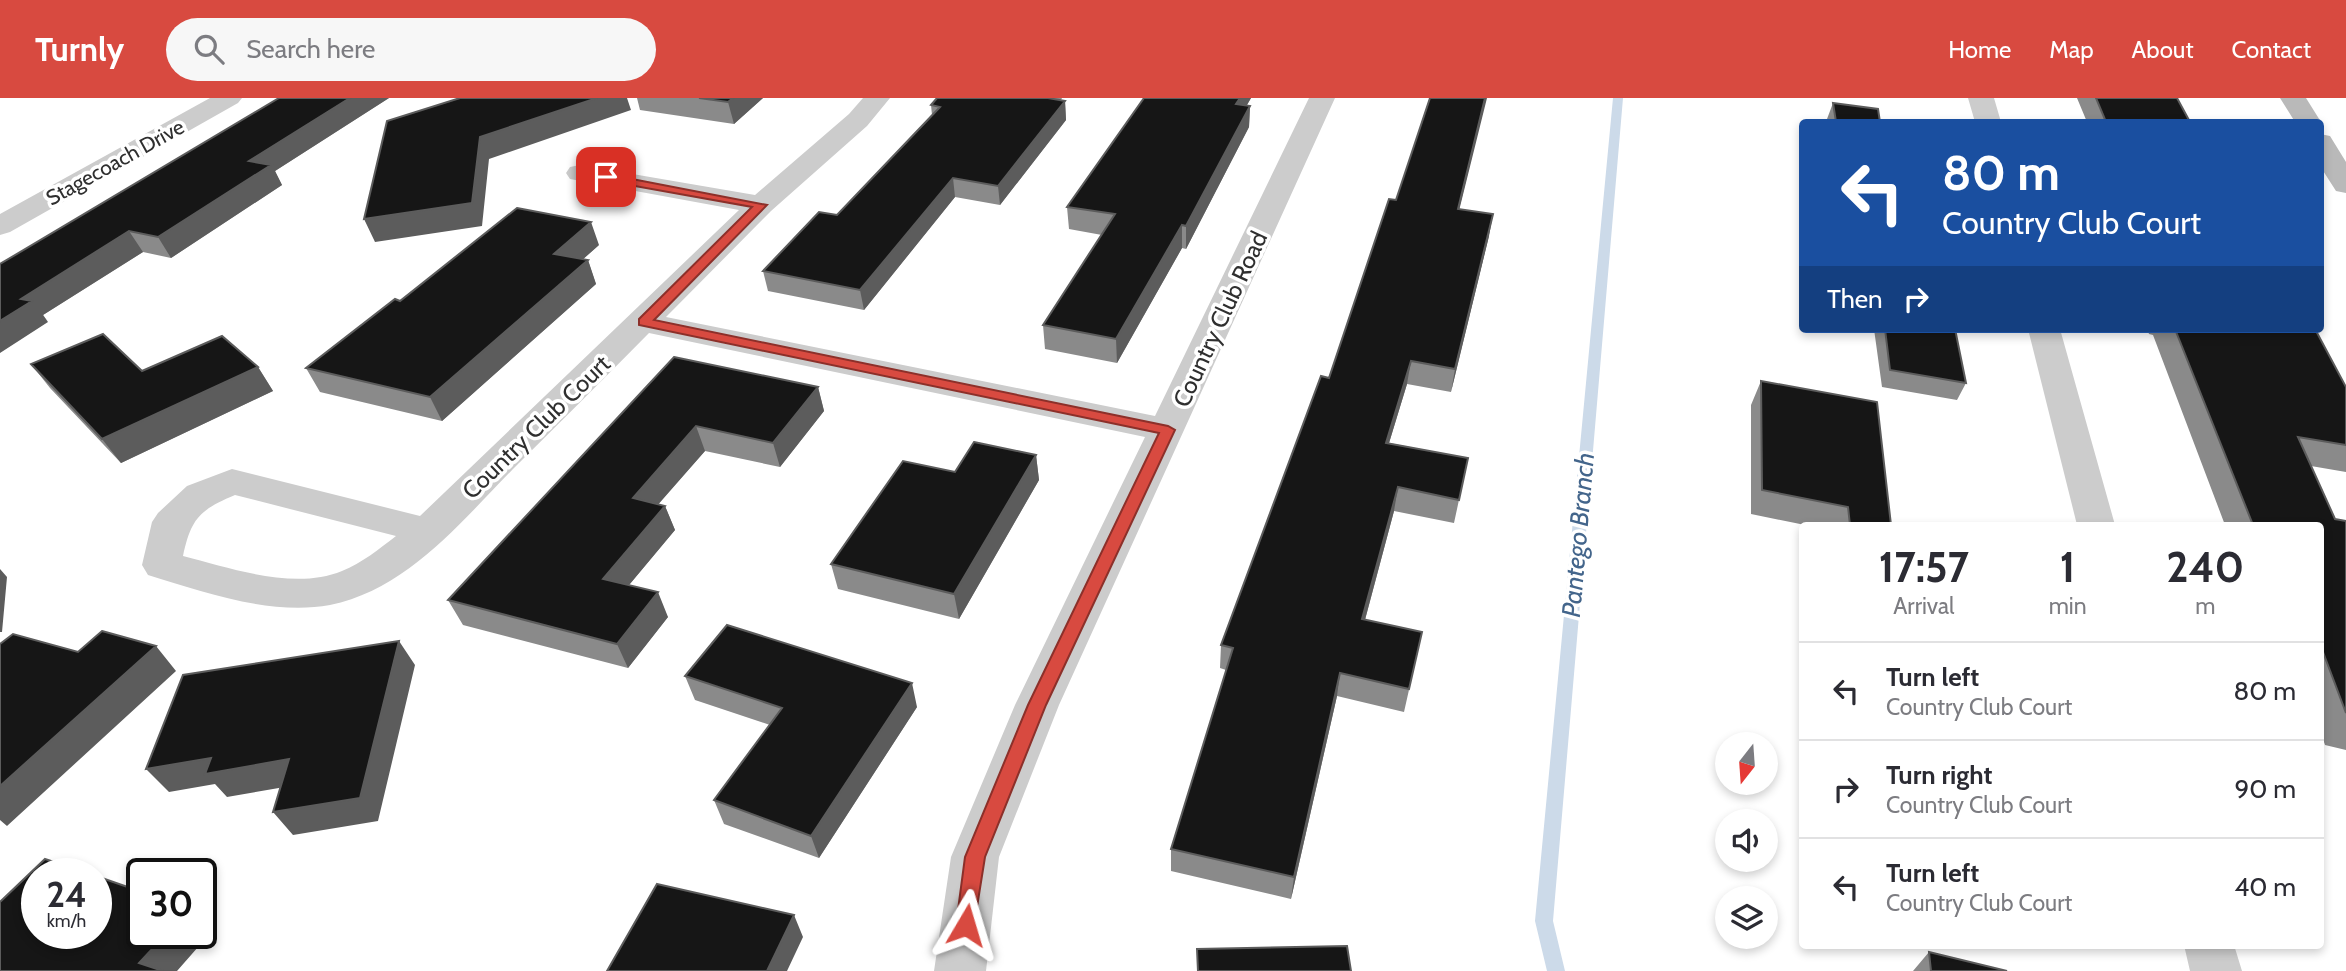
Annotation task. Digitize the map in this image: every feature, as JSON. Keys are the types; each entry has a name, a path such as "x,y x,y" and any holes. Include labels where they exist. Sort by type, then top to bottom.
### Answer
{"main road":[{"path":"2293,98 2306,119"},
{"path":"2324,149 2346,185"}],"street":[{"name":"Stagecoach Drive","path":"0,226 229,98"},
{"name":"Country Club Court","path":"428,531 232,482 200,495 170,522 162,565 279,591 318,591 352,583 388,563 428,531 761,205 858,120 877,98"},
{"name":"Country Club Road","path":"960,971 975,857 1037,705 1322,98"},
{"path":"1981,98 1987,119"},
{"path":"580,173 761,205"},
{"path":"644,322 1168,430"},
{"path":"2044,333 2095,522"},
{"path":"2210,949 2216,971"}],"building":[{"path":"279,98 350,98 249,161 271,165 158,237 129,231 21,299 32,301 0,321 0,264"},
{"path":"460,98 597,98 480,137 472,203 364,219 387,121"},
{"path":"699,98 733,98 728,102"},
{"path":"937,98 1048,98 1065,101 998,186 953,178 860,290 763,271 819,212 837,215 940,107 931,105"},
{"path":"1144,98 1240,98 1236,104 1250,106 1186,226 1182,225 1116,339 1043,325 1115,214 1067,207"},
{"path":"1430,98 1485,98 1458,209 1493,214 1455,369 1411,361 1386,443 1468,458 1459,500 1398,487 1362,619 1422,632 1409,689 1340,673 1294,877 1171,849 1233,648 1221,645 1321,376 1329,378 1389,199 1396,200"},
{"path":"2096,98 2177,98 2188,119 2105,119"},
{"path":"1833,103 1878,109 1880,119 1836,119"},
{"path":"517,208 591,222 554,254 588,260 430,397 306,368 395,299 400,301"},
{"path":"1885,333 1956,333 1966,383 1890,370"},
{"path":"2177,333 2317,333 2346,387 2346,445 2298,437 2335,519 2346,521 2346,713 2324,655 2324,522 2252,522"},
{"path":"103,334 142,371 222,336 258,367 102,439 31,364"},
{"path":"674,357 818,387 773,443 696,426 633,498 665,506 603,579 658,592 617,644 448,600"},
{"path":"1761,381 1877,402 1891,522 1850,522 1848,507 1762,490"},
{"path":"974,442 1036,455 954,594 831,564 903,461 955,472"},
{"path":"727,625 912,683 811,836 714,800 782,708 685,676"},
{"path":"102,631 156,646 0,786 0,644 13,634 78,652"},
{"path":"399,641 360,798 273,812 289,759 205,774 211,758 146,769 183,675"},
{"path":"21,882 21,949 112,949 112,882 126,886 126,949 152,949 139,963 163,971 0,971 0,902"},
{"path":"657,884 794,915 767,971 607,971"},
{"path":"1347,946 1351,971 1198,971 1197,949"},
{"path":"1929,952 2007,971 1931,971"}],"waterway":[{"name":"Pantego Branch","path":"1556,971 1544,921 1618,98"}],"route":[{"path":"606,177 761,205 644,322 1168,430 1037,705 975,857 966,925"}]}
